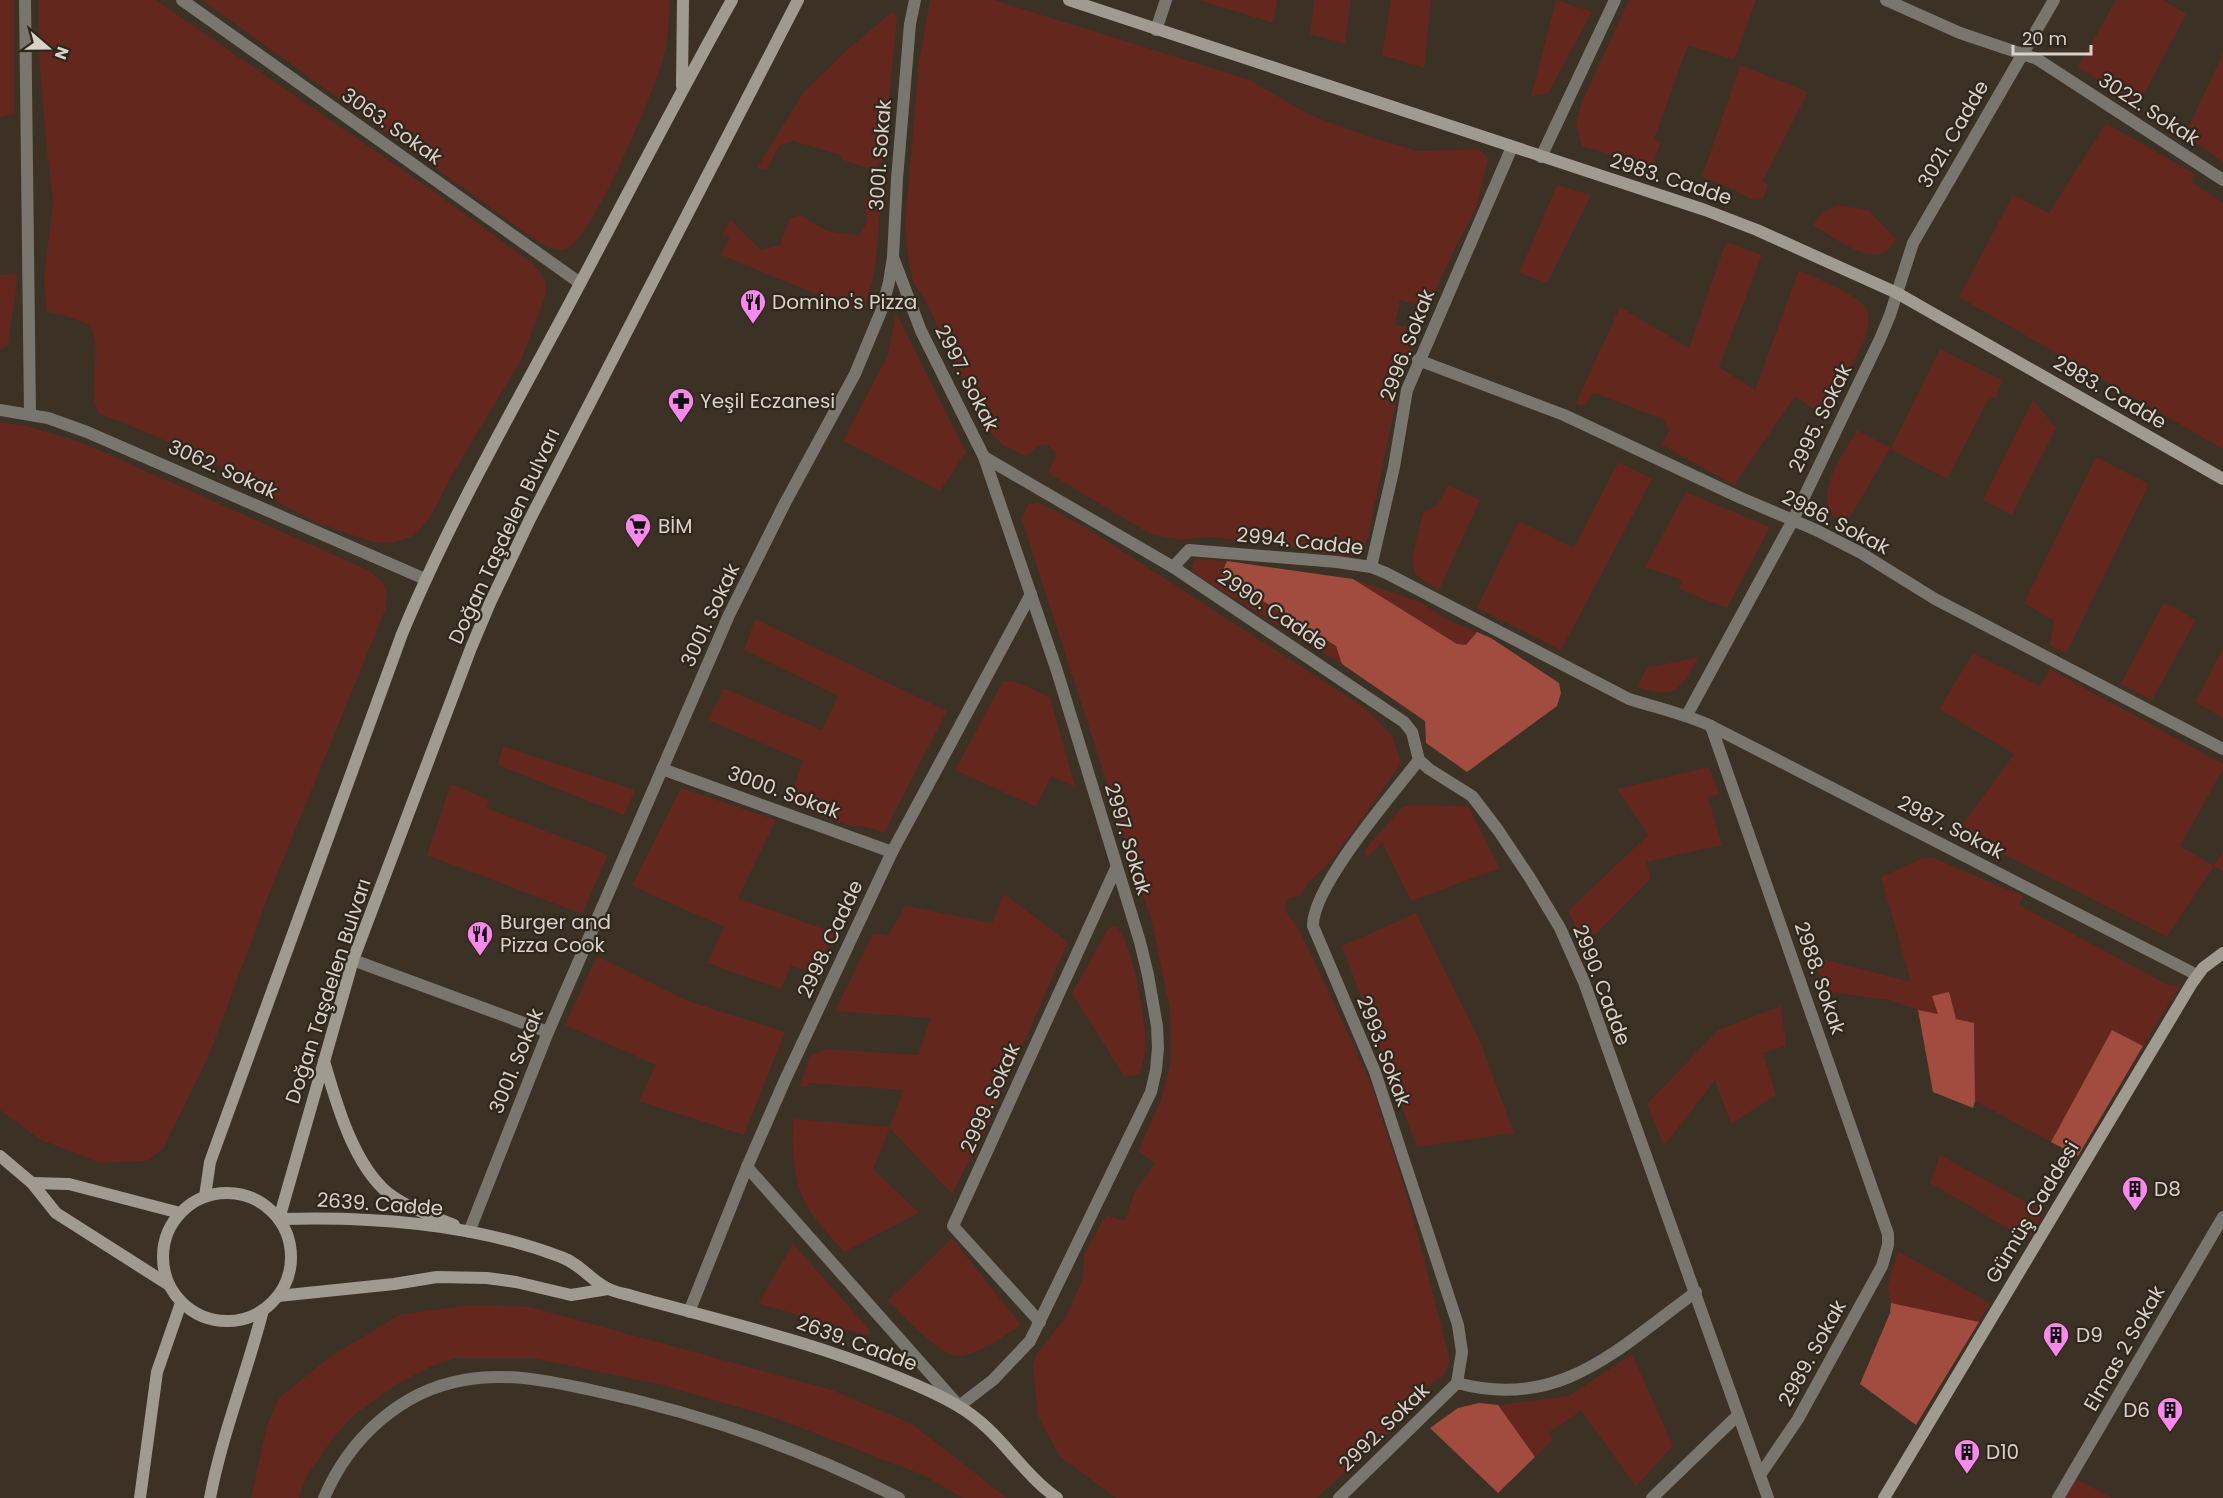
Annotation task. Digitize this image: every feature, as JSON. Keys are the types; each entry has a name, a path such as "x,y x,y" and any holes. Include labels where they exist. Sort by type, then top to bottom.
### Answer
{"street":[{"path":"25,0 30,414"},
{"name":"3063. Sokak","path":"182,0 580,283"},
{"path":"682,89 683,0"},
{"path":"205,1196 210,1162 402,634 425,579 682,89 732,0"},
{"name":"Doğan Taşdelen Bulvarı","path":"279,1219 353,960 471,648 504,571 798,0"},
{"name":"3001. Sokak","path":"469,1232 548,1032 729,615 785,503 855,374 882,309 892,257 910,24 915,0"},
{"name":"2983. Cadde","path":"1069,0 1731,219 1897,293 2223,479"},
{"path":"1156,30 1166,0"},
{"path":"1541,157 1614,0"},
{"name":"3022. Sokak","path":"1886,0 1960,33 2037,59 2223,180"},
{"name":"3021. Cadde","path":"1897,293 1913,243 2054,0"},
{"name":"2996. Sokak","path":"1371,567 1391,478 1407,390 1418,360 1512,147"},
{"name":"2997. Sokak","path":"892,257 921,331 984,458 1031,594 1140,942 1157,1026 1156,1070 1151,1092 1041,1322 1016,1359 959,1406"},
{"name":"2995. Sokak","path":"1687,715 1793,520 1880,339 1897,293"},
{"name":"2986. Sokak","path":"1418,360 1564,415 1840,541 1935,599 2223,749"},
{"name":"3062. Sokak","path":"0,410 48,418 87,432 425,579"},
{"path":"984,458 1173,567"},
{"name":"2994. Cadde","path":"1173,567 1189,550 1337,562 1371,567 1402,580 1629,699 1687,715"},
{"name":"2990. Cadde","path":"1173,567 1404,722 1412,732 1419,760 1429,769 1472,796 1530,878 1560,928 1584,982 1768,1498"},
{"name":"2998. Cadde","path":"689,1312 747,1167 785,1080 892,852 1031,594"},
{"name":"2987. Sokak","path":"1687,715 2197,975"},
{"name":"2988. Sokak","path":"1712,726 1885,1223 1888,1245"},
{"name":"2993. Sokak","path":"1419,760 1342,860 1317,904 1313,926 1375,1072 1458,1325 1462,1352 1457,1383"},
{"name":"3000. Sokak","path":"662,769 892,852"},
{"name":"2999. Sokak","path":"1041,1322 953,1226 1116,868"},
{"name":"Gümüş Caddesi","path":"1884,1498 2197,975 2223,953"},
{"path":"353,960 548,1032"},
{"path":"323,1059 340,1114 354,1145 370,1172 388,1192 416,1209 469,1232"},
{"path":"0,1156 32,1183 56,1213 169,1285"},
{"path":"747,1167 959,1406"},
{"path":"32,1183 69,1184 180,1213"},
{"path":"218,1193 246,1195 269,1209 279,1219 288,1237 291,1257 287,1277 278,1296 263,1310 250,1317 221,1321 193,1312 181,1303 169,1285 163,1266 163,1247 169,1229 180,1213 191,1203 205,1196 218,1193"},
{"name":"2639. Cadde","path":"279,1219 332,1217 365,1219 469,1232 562,1257 576,1263 608,1289 835,1353 930,1391 959,1406 988,1427 1044,1489 1057,1498"},
{"name":"Elmas 2 Sokak","path":"2058,1498 2223,1217"},
{"name":"2989. Sokak","path":"1760,1475 1798,1419 1882,1266 1888,1245"},
{"name":"2639. Cadde","path":"278,1296 394,1284 437,1277 487,1278 516,1282 571,1295 608,1289"},
{"path":"1457,1383 1488,1390 1505,1391 1552,1384 1590,1368 1696,1292"},
{"path":"140,1498 157,1372 181,1303"},
{"path":"210,1498 218,1457 249,1363 263,1310"},
{"path":"324,1498 340,1466 355,1446 371,1429 402,1404 440,1386 464,1380 513,1377 611,1394 704,1420 788,1449 899,1498"},
{"name":"2992. Sokak","path":"1339,1498 1457,1383"},
{"path":"1652,1498 1738,1414"}],"shaded area":[{"path":"0,0 14,0 14,114 0,118"},
{"path":"39,0 156,0 426,186 532,263 544,277 546,294 521,360 449,480 431,516 414,536 393,543 373,542 317,523 274,500 248,481 191,452 99,414 94,398 96,352 90,325 47,312 44,279 53,201 39,54"},
{"path":"202,0 670,0 668,34 659,72 623,159 593,217 579,237 568,248 558,250 530,236"},
{"path":"930,0 994,0 1250,80 1308,114 1369,137 1418,151 1478,149 1488,158 1477,207 1452,254 1428,308 1400,300 1395,324 1419,332 1400,380 1368,538 1361,552 1349,557 1264,543 1208,537 1182,540 1152,535 1048,473 1057,453 1046,444 1037,447 1026,456 1004,446 983,425 927,303 913,282 908,257 905,225 919,61"},
{"path":"1198,0 1277,0 1274,23"},
{"path":"1314,0 1351,0 1345,44 1310,34"},
{"path":"1391,0 1431,0 1424,68 1382,55"},
{"path":"1553,0 1592,12 1548,93 1531,96 1556,1"},
{"path":"1629,0 1756,0 1734,60 1688,45 1654,139 1661,142 1652,167 1582,146 1576,124 1582,102"},
{"path":"2116,0 2163,0 2186,14 2139,104 2078,67"},
{"path":"893,11 897,18 883,160 873,170 843,160 840,155 793,141 779,146 767,169 757,168 803,93 847,50"},
{"path":"2223,53 2223,162 2185,135"},
{"path":"1740,65 1808,92 1763,181 1768,184 1763,199 1753,200 1702,177"},
{"path":"2106,123 2195,174 2191,182 2223,203 2223,449 1959,297 2013,195 2049,213"},
{"path":"1557,185 1591,195 1547,283 1519,273"},
{"path":"872,193 881,193 878,239 872,284 863,313 721,255 730,236 722,235 730,220 761,250 780,245 789,219 800,215 827,231 859,236 867,222 864,200"},
{"path":"1837,205 1868,210 1896,239 1893,244 1887,251 1870,254 1853,249 1813,225 1822,213"},
{"path":"1726,242 1762,255 1719,367 1755,390 1799,270 1862,303 1868,312 1869,320 1864,341 1826,418 1795,396 1734,485 1662,445 1669,430 1663,419 1594,393 1583,406 1576,403 1620,307 1689,348"},
{"path":"17,274 8,345 0,350 0,275"},
{"path":"896,313 966,452 940,491 843,441 888,355"},
{"path":"1940,349 2002,380 1996,399 1990,396 1947,479 1890,449 1846,524 1834,516 1828,507 1829,484 1839,461 1857,430 1891,448"},
{"path":"2033,400 2056,428 2012,515 1983,500"},
{"path":"0,422 27,426 85,444 368,570 383,582 387,596 386,608 269,894 210,1053 163,1149 146,1161 100,1163 39,1139 0,1110"},
{"path":"2096,457 2149,484 2066,654 2050,645 2054,621 2024,603"},
{"path":"1618,462 1652,479 1561,650 1477,608 1519,521 1574,548"},
{"path":"1448,485 1480,500 1439,590 1415,574 1412,558 1423,512 1437,506"},
{"path":"1686,492 1770,527 1727,608 1679,589 1682,580 1645,567"},
{"path":"1039,503 1085,527 1365,708 1393,737 1401,764 1332,860 1308,883 1300,896 1287,899 1285,910 1300,931 1371,1083 1412,1213 1450,1361 1444,1375 1414,1396 1392,1428 1317,1498 1116,1498 1060,1457 1038,1416 1033,1365 1037,1353 1066,1317 1083,1277 1084,1254 1106,1215 1125,1221 1135,1191 1155,1163 1138,1151 1161,1100 1171,1062 1170,1010 1152,922 1021,517 1029,504"},
{"path":"1197,559 1227,561 1221,575 1336,646 1342,664 1201,578 1193,571 1193,563"},
{"path":"1227,561 1353,579 1457,644 1466,645 1477,632 1491,638 1559,683 1561,693 1557,706 1467,772 1426,743 1425,721 1342,664 1336,646 1221,575"},
{"path":"1353,579 1420,602 1446,619 1477,632 1466,645 1457,644"},
{"path":"2164,602 2196,620 2152,700 2121,684"},
{"path":"755,619 947,711 884,833 867,827 847,825 788,803 803,761 708,720 724,688 822,730 838,696 744,650"},
{"path":"2223,648 2223,718 2195,702"},
{"path":"1973,653 2040,686 2050,669 2223,764 2223,769 2180,846 2214,866 2167,937 1958,831 2014,754 1939,709"},
{"path":"1699,657 1682,684 1676,689 1661,692 1638,687 1646,668"},
{"path":"1003,681 1022,684 1050,697 1075,787 1051,776 1036,807 955,770"},
{"path":"503,746 635,790 624,815 498,765"},
{"path":"1709,767 1719,794 1708,798 1722,845 1646,862 1651,878 1586,944 1568,911 1648,835 1617,789"},
{"path":"451,784 489,800 487,808 608,855 582,914 427,855"},
{"path":"681,788 776,820 738,898 835,933 815,973 791,966 781,989 707,963 724,927 632,886"},
{"path":"1410,805 1468,806 1500,868 1411,901 1382,842 1367,858 1364,851 1402,807"},
{"path":"2223,852 2223,871 2214,866"},
{"path":"1923,858 1934,858 2023,896 2019,905 2170,986 2181,984 2143,1046 2112,1030 2051,1142 1975,1101 1974,1023 1918,1010 1890,1000 1826,992 1814,957 1911,982 1881,877"},
{"path":"1004,894 1068,942 989,1122 952,1194 890,1128 873,1169 919,1213 844,1252 805,1203 797,1180 793,1155 794,1119 890,1127 903,1090 809,1083 807,1087 799,1086 811,1056 825,1049 918,1055 931,1018 835,1011 873,933 888,936 905,906 992,923"},
{"path":"1416,913 1480,1041 1514,1133 1417,1147 1342,946"},
{"path":"1115,926 1127,946 1138,984 1145,1041 1145,1052 1139,1075 1124,1076 1072,993 1108,929"},
{"path":"597,956 688,1001 785,1032 744,1135 639,1101 656,1065 565,1025"},
{"path":"1949,992 1956,1019 1974,1023 1975,1101 1973,1108 1933,1092 1918,1010 1938,1014 1932,996"},
{"path":"1781,1006 1786,1046 1763,1053 1776,1095 1731,1124 1715,1080 1664,1146 1647,1104 1718,1030"},
{"path":"2112,1030 2143,1046 2078,1156 2051,1142"},
{"path":"1940,1155 2044,1212 2028,1240 1930,1183"},
{"path":"952,1238 1021,1325 974,1353 958,1356 950,1354 931,1342 888,1301"},
{"path":"793,1244 868,1328 870,1334 864,1335 758,1303"},
{"path":"1898,1251 1990,1303 1979,1322 1891,1303 1887,1288"},
{"path":"1891,1303 1979,1322 1916,1425 1860,1384 1890,1313"},
{"path":"473,1305 530,1307 832,1390 912,1424 1007,1498 963,1498 923,1475 773,1417 663,1385 533,1358 455,1358 430,1367 399,1383 355,1414 333,1438 306,1478 299,1498 251,1498 267,1426 279,1398 331,1356 401,1314"},
{"path":"1632,1354 1673,1446 1636,1486 1581,1411 1548,1433 1553,1439 1535,1457 1498,1405 1569,1396"},
{"path":"1479,1403 1498,1405 1535,1457 1498,1493 1430,1428 1458,1408"},
{"path":"2071,1476 2112,1498 2058,1498"}],"place":[{"name":"Domino's Pizza","path":"753,325"},
{"name":"Yeşil Eczanesi","path":"681,424"},
{"name":"BİM","path":"638,549"},
{"name":"Burger and Pizza Cook","path":"480,957"},
{"name":"D8","path":"2135,1212"},
{"name":"D9","path":"2056,1358"},
{"name":"D6","path":"2170,1433"},
{"name":"D10","path":"1967,1475"}]}
